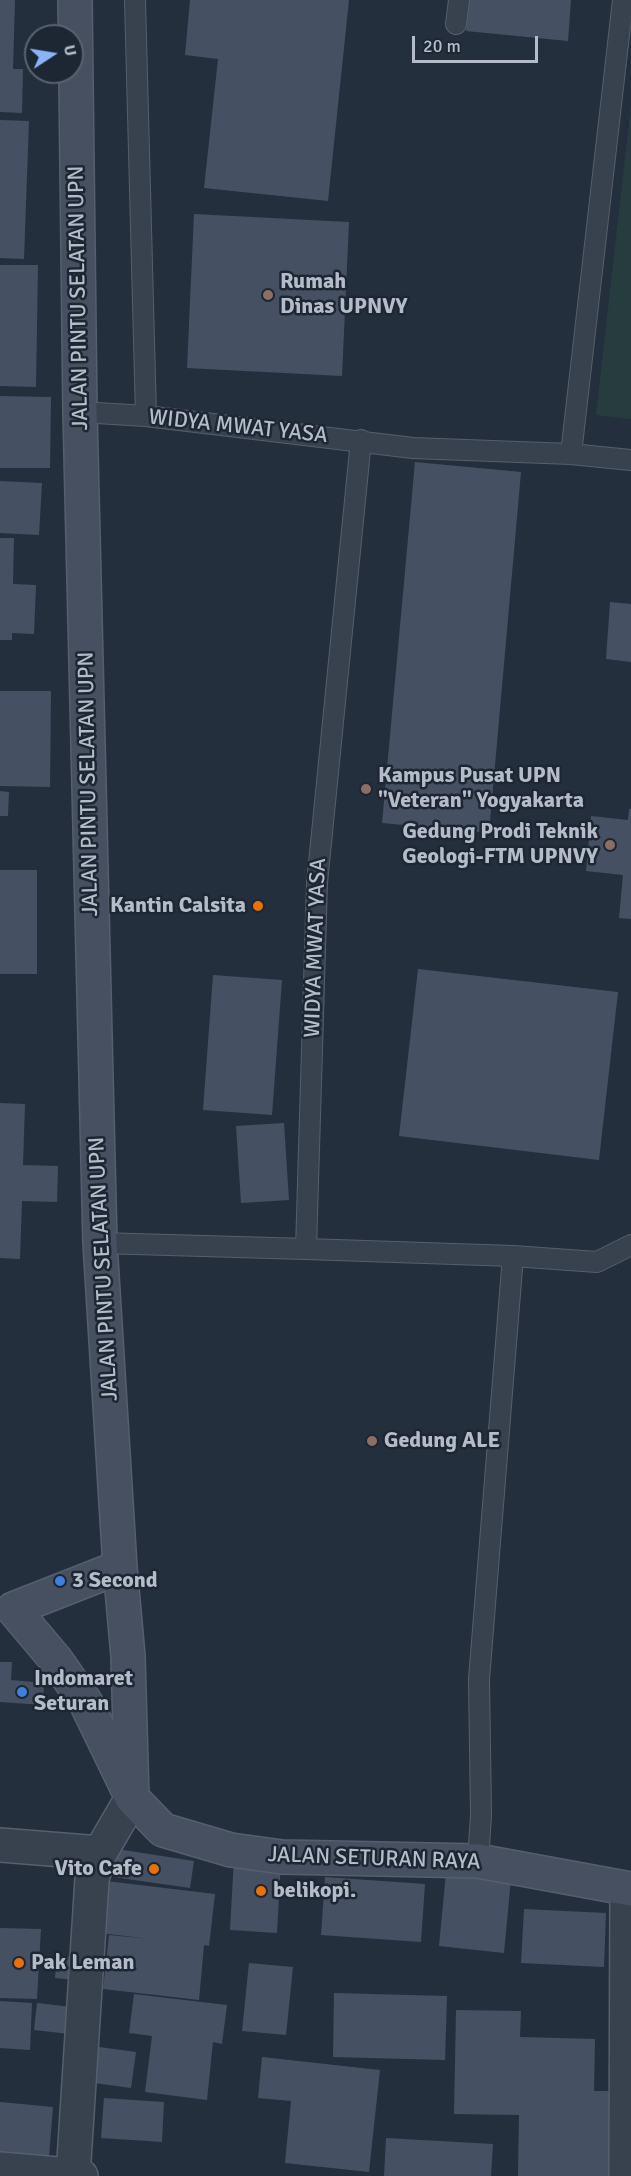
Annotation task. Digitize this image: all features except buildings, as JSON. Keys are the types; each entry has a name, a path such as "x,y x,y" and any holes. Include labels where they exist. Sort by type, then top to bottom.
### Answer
{"street":[{"name":"JALAN PINTU SELATAN UPN","path":"75,0 80,412 100,1243 120,1567"},
{"name":"JALAN SETURAN RAYA","path":"120,1567 6,1608 57,1660 86,1703 132,1798 163,1830 231,1850 282,1857 478,1861 629,1889"},
{"path":"73,2176 92,1879 100,1853 132,1798 128,1656 120,1567"},
{"path":"0,1845 100,1853"},
{"path":"627,2176 629,1889"},
{"path":"0,2169 81,2176"}],"lane":[{"path":"135,0 146,416"},
{"path":"456,24 459,0"},
{"path":"571,454 623,0"},
{"name":"WIDYA MWAT YASA","path":"80,412 146,416 413,448 571,454 631,460"},
{"name":"WIDYA MWAT YASA","path":"306,1250 317,883 361,441"},
{"path":"100,1243 513,1256 597,1262 631,1245"},
{"path":"478,1861 481,1815 479,1679 513,1256"}],"green space":[{"path":"631,105 631,419 596,415"}],"place":[{"name":"Rumah Dinas UPNVY","path":"268,295"},
{"name":"Kampus Pusat UPN \"Veteran\" Yogyakarta","path":"366,789"},
{"name":"Gedung Prodi Teknik Geologi-FTM UPNVY","path":"610,845"},
{"name":"Kantin Calsita","path":"258,906"},
{"name":"Gedung ALE","path":"372,1441"},
{"name":"3 Second","path":"60,1581"},
{"name":"Indomaret Seturan","path":"22,1692"},
{"name":"Vito Cafe","path":"154,1869"},
{"name":"belikopi.","path":"261,1891"},
{"name":"Pak Leman","path":"19,1963"}]}
